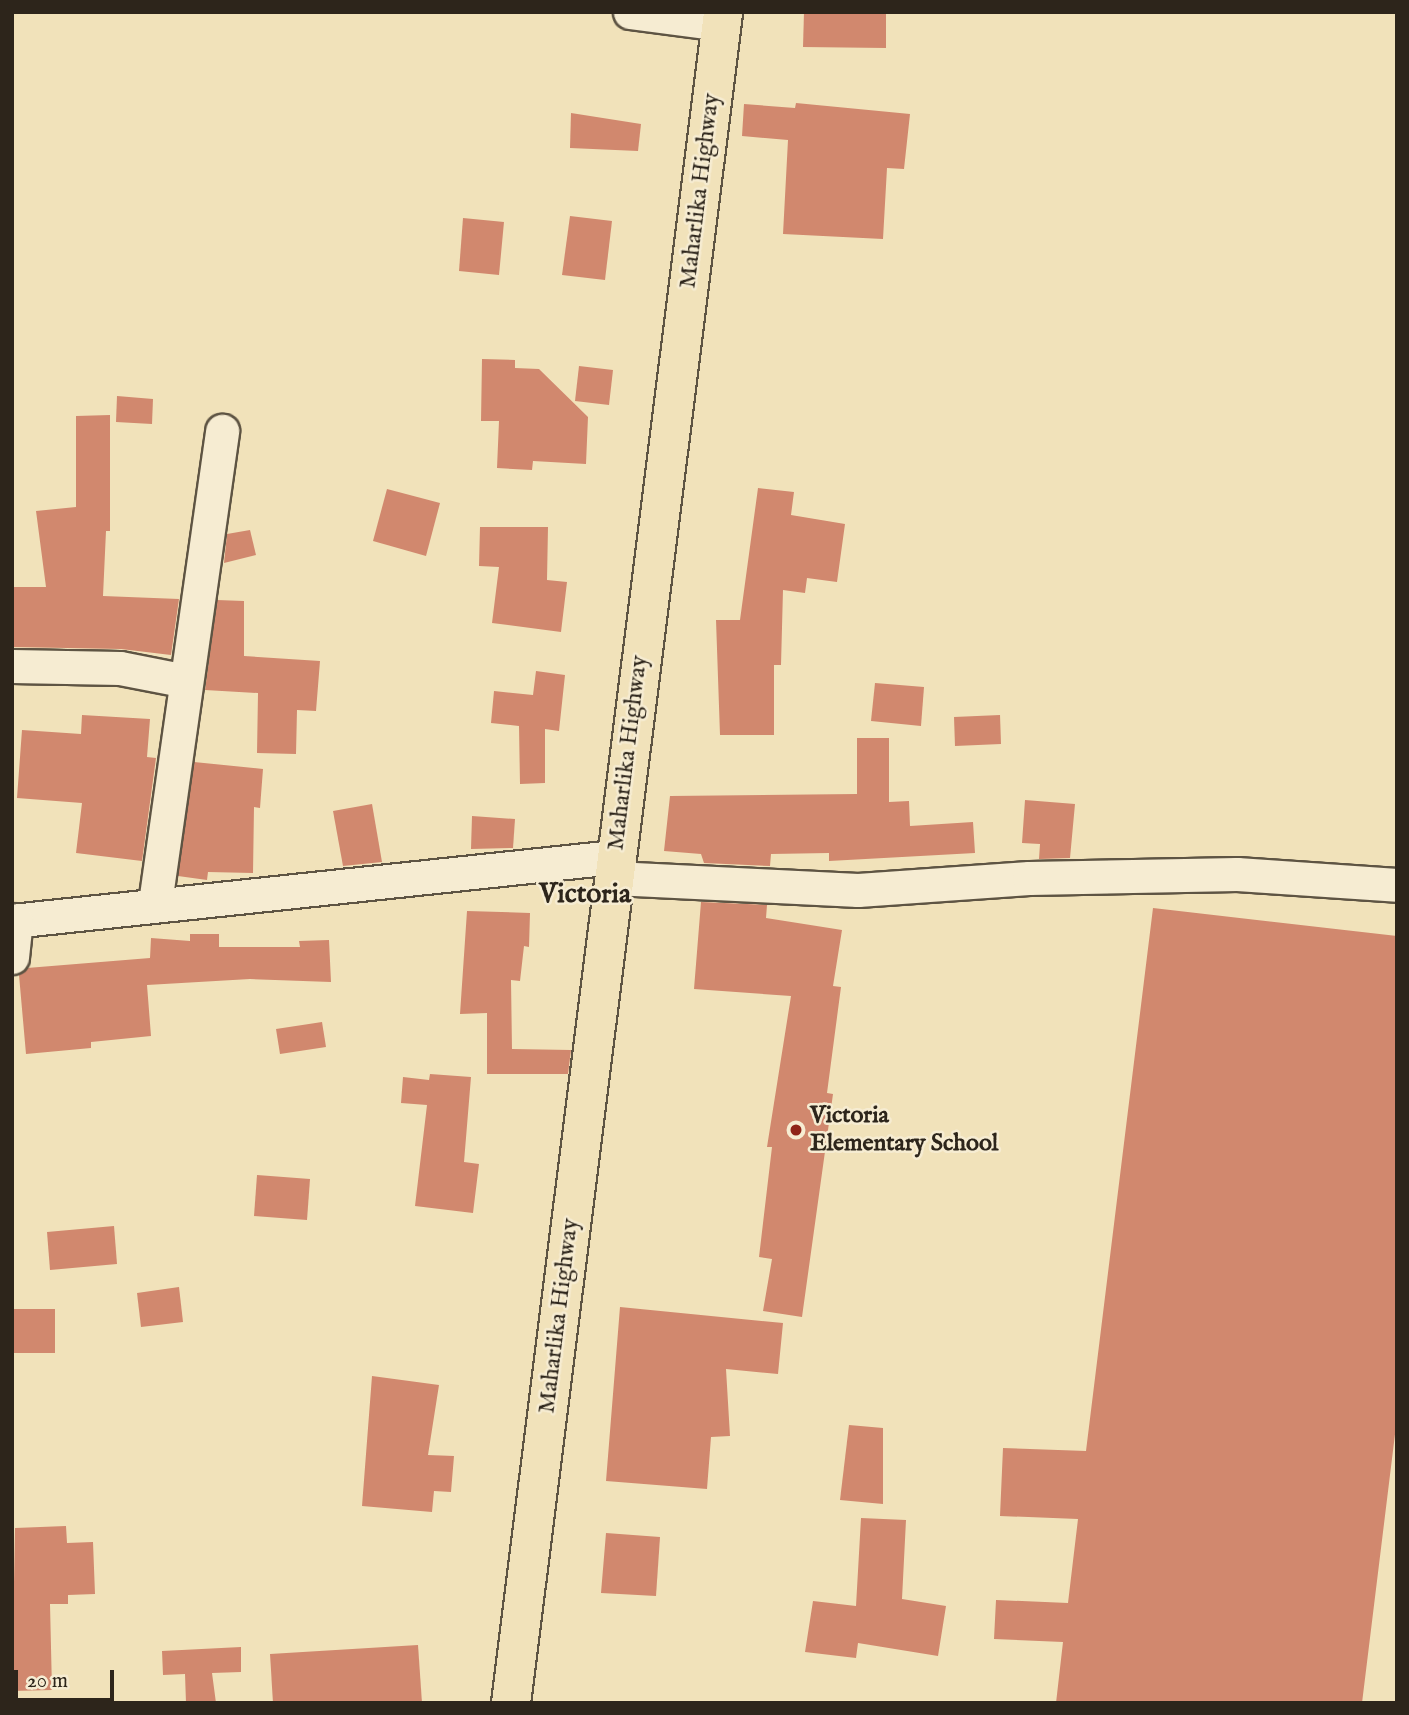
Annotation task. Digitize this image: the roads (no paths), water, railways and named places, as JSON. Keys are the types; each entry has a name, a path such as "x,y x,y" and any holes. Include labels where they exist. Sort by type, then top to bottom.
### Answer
{"highway":[{"name":"Maharlika Highway","path":"511,1703 722,18"}],"street":[{"path":"630,12 722,18"},
{"path":"155,903 222,431"},
{"path":"12,666 120,668 186,681"},
{"path":"12,957 14,920 155,903 614,867 858,890 1029,878 1237,874 1397,885"}],"place":[{"name":"Victoria Elementary School","path":"796,1130"}],"district":[{"name":"Victoria","path":"585,895"}]}
